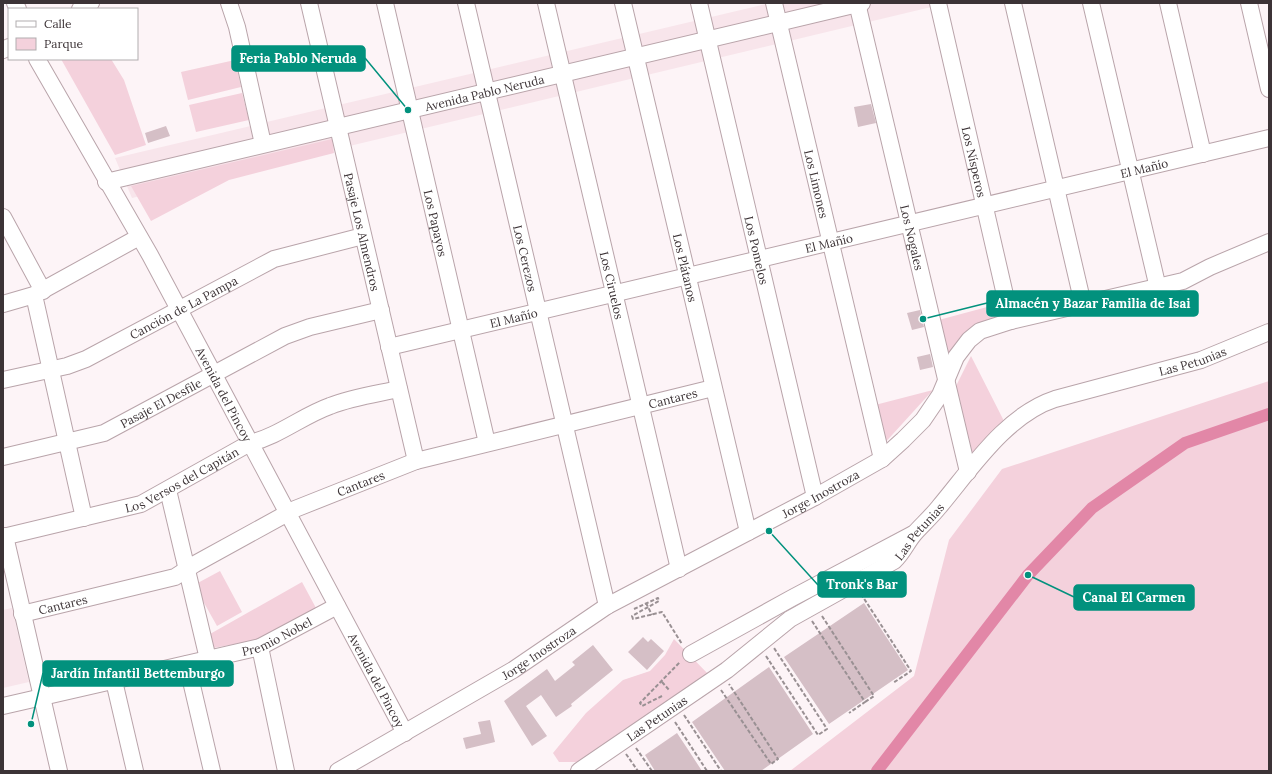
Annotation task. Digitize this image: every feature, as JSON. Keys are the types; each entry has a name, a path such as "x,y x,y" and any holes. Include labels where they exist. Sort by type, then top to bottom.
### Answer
{"street":[{"path":"82,8 91,3"},
{"path":"229,3 236,21 263,144"},
{"name":"Pasaje Los Almendros","path":"309,3 416,461"},
{"name":"Los Papayos","path":"385,3 487,443"},
{"name":"Los Cerezos","path":"466,3 564,425 613,603"},
{"name":"Los Ciruelos","path":"546,3 679,569"},
{"name":"Los Plátanos","path":"623,3 748,532"},
{"name":"Los Pomelos","path":"699,3 815,497"},
{"name":"Los Limones","path":"774,3 882,459"},
{"name":"Avenida Pablo Neruda","path":"106,182 859,3"},
{"name":"Los Nogales","path":"859,3 909,224 968,472"},
{"name":"Los Nísperos","path":"938,3 1011,321"},
{"path":"1013,3 1083,304"},
{"path":"1091,3 1158,288"},
{"path":"1168,3 1203,154"},
{"path":"1249,3 1269,89"},
{"name":"Avenida del Pincoy","path":"38,60 106,182 139,237 405,733"},
{"name":"El Mañío","path":"389,347 1269,138"},
{"path":"3,217 38,293 51,370 84,518"},
{"name":"Canción de La Pampa","path":"3,380 51,370 86,359 274,259 364,236"},
{"path":"3,304 38,293 139,237"},
{"name":"Jorge Inostroza","path":"338,771 357,766 405,733 513,670 613,603 815,497 882,459 904,440 923,420 947,382 956,357 974,335 986,328 1183,281 1210,267 1269,242"},
{"name":"Pasaje El Desfile","path":"3,457 104,433 297,331 381,310"},
{"name":"Las Petunias","path":"579,771 718,677 762,641 809,608 894,561 900,556 914,534 938,508 985,451 1020,418 1044,402 1201,360 1269,332"},
{"name":"Cantares","path":"22,614 176,577 195,564 287,513 416,461 713,388"},
{"name":"Los Versos del Capitán","path":"4,537 135,506 168,490 250,443 264,439 330,406 399,389"},
{"path":"168,490 208,659"},
{"path":"686,653 914,534"},
{"path":"4,537 59,771"},
{"name":"Premio Nobel","path":"3,706 260,647 337,606"},
{"path":"260,647 286,771"},
{"path":"187,664 212,771"},
{"path":"114,681 135,771"}],"path":[{"path":"854,583 912,671 893,683"},
{"path":"613,603 628,612 658,598 659,601 632,616 633,619 662,612 686,653 662,682 640,703 642,706 663,696 673,694 662,682"},
{"path":"646,604 652,614"},
{"path":"809,608 865,702"},
{"path":"809,608 874,696 849,713"},
{"path":"762,641 827,729 818,735 762,641"},
{"path":"718,677 778,759 771,764 718,677"},
{"path":"672,708 707,771"},
{"path":"672,708 721,771"},
{"path":"624,740 638,771"},
{"path":"624,740 652,771"}],"shaded area":[{"path":"770,3 948,3 132,198 115,158"},
{"path":"12,608 29,682 3,688 3,610"}],"green space":[{"path":"62,60 112,60 124,80 146,145 115,155"},
{"path":"235,60 241,87 188,100 181,72"},
{"path":"242,93 249,120 196,132 189,105"},
{"path":"332,139 334,153 229,180 151,221 131,186"},
{"path":"1002,303 1005,317 951,352 945,354 935,321"},
{"path":"971,356 1006,425 975,453 967,450 953,392"},
{"path":"1269,381 1269,771 790,771 914,676 949,540 1002,469"},
{"path":"933,390 882,446 875,405"},
{"path":"220,571 242,612 217,626 194,585"},
{"path":"302,582 316,608 257,640 213,648 210,634"},
{"path":"674,639 710,676 578,762 559,762 553,753 586,713 623,680 650,671 665,655"}],"building":[{"path":"871,104 876,123 858,127 854,107"},
{"path":"166,126 170,136 148,143 145,133"},
{"path":"920,310 924,327 912,330 907,313"},
{"path":"930,354 933,367 920,370 917,357"},
{"path":"864,603 908,670 829,724 784,657"},
{"path":"643,637 648,642 651,639 664,651 647,670 628,652"},
{"path":"593,645 613,670 571,704 572,706 556,717 541,695 526,706 547,736 532,746 504,701 547,669 555,681 575,665 572,662"},
{"path":"769,667 813,734 761,771 725,771 692,722"},
{"path":"490,720 495,742 466,749 463,738 481,734 478,722"},
{"path":"677,733 702,771 655,771 645,755"}],"waterway":[{"path":"877,771 1028,575 1092,508 1185,443 1269,414"}],"place":[{"name":"Feria Pablo Neruda","path":"408,110"},
{"name":"Almacén y Bazar Familia de Isai","path":"923,319"},
{"name":"Tronk's Bar","path":"769,531"},
{"name":"Canal El Carmen","path":"1028,575"},
{"name":"Jardín Infantil Bettemburgo","path":"31,724"}]}
